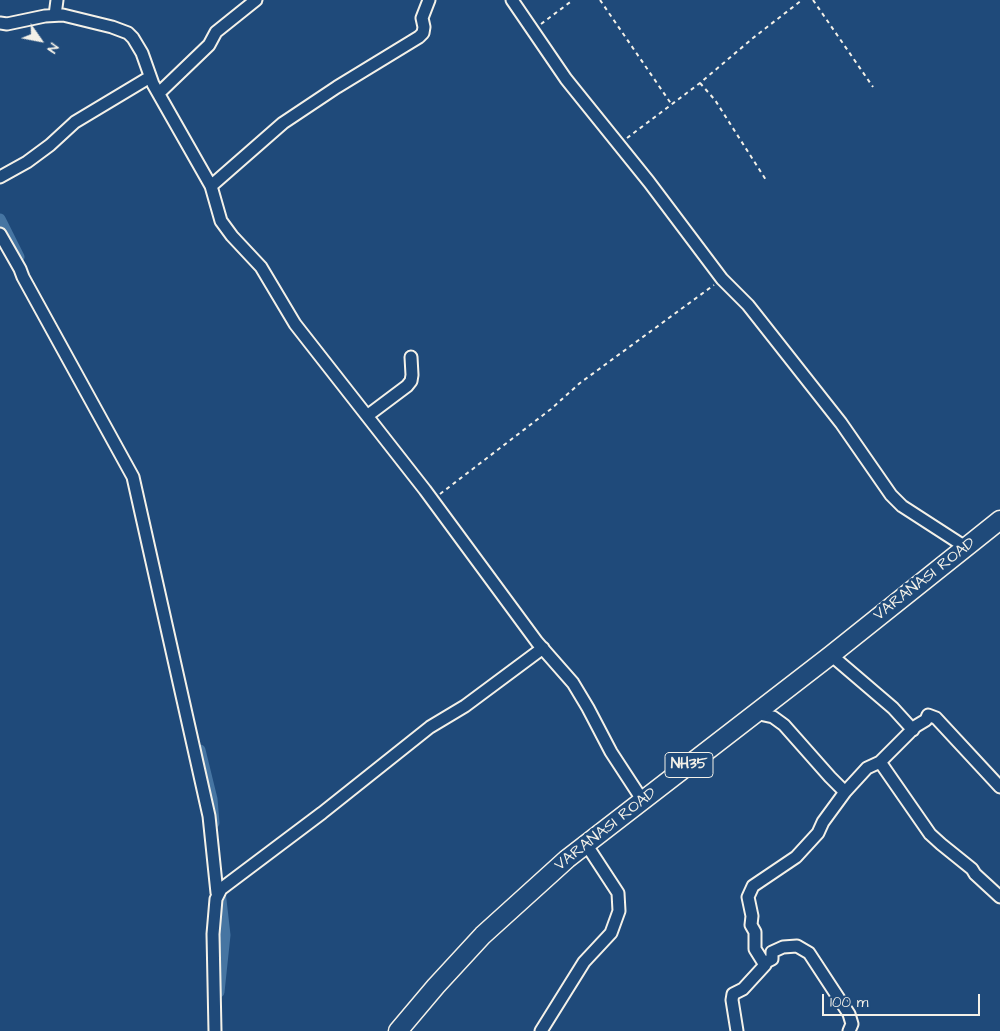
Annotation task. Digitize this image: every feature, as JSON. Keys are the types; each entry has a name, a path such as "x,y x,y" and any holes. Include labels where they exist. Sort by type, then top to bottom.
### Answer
{"highway":[{"name":"VARANASI ROAD","path":"398,1031 483,935 544,878 831,655 1000,520"}],"street":[{"path":"55,15 57,0"},
{"path":"159,93 209,45 216,32 256,0"},
{"path":"211,186 283,123 423,33 422,18 430,0"},
{"path":"512,0 566,79 619,144 722,279 748,305 841,423 896,501 967,548"},
{"path":"0,23 7,24 55,15 73,17 128,33 138,44 150,77 161,99 211,186 218,215 225,227 261,267 295,324 432,500 537,642 581,695 611,752 643,801"},
{"path":"0,177 39,153 75,122 150,77"},
{"path":"0,234 133,477 209,816 218,893 213,934 215,1031"},
{"path":"367,416 408,386 412,375 411,357"},
{"path":"218,893 226,884 322,813 430,727 465,706 543,648"},
{"path":"831,655 892,708 913,730"},
{"path":"755,713 773,717 784,725 821,768 845,792"},
{"path":"765,965 755,948 755,932 751,924 752,916 748,902 750,891 760,881 796,857 818,833 823,822 845,792 868,768 880,762 921,722 926,720 928,716 936,718 1000,787"},
{"path":"880,762 930,834 972,869 1000,897"},
{"path":"541,1031 584,962 611,933 619,911 618,893 586,844"},
{"path":"737,1031 732,1000 733,994 743,989 766,962 772,959 772,952 783,946 797,946 809,952 849,1014 852,1024 850,1031"}],"path":[{"path":"533,31 573,0"},
{"path":"600,0 672,105"},
{"path":"619,144 700,83 802,0"},
{"path":"813,0 873,87"},
{"path":"700,83 715,100 766,180"},
{"path":"432,500 551,409 580,383 722,279"}],"waterway":[{"path":"0,219 19,257"},
{"path":"200,750 212,799 214,823"},
{"path":"219,992 225,935 220,891"}]}
